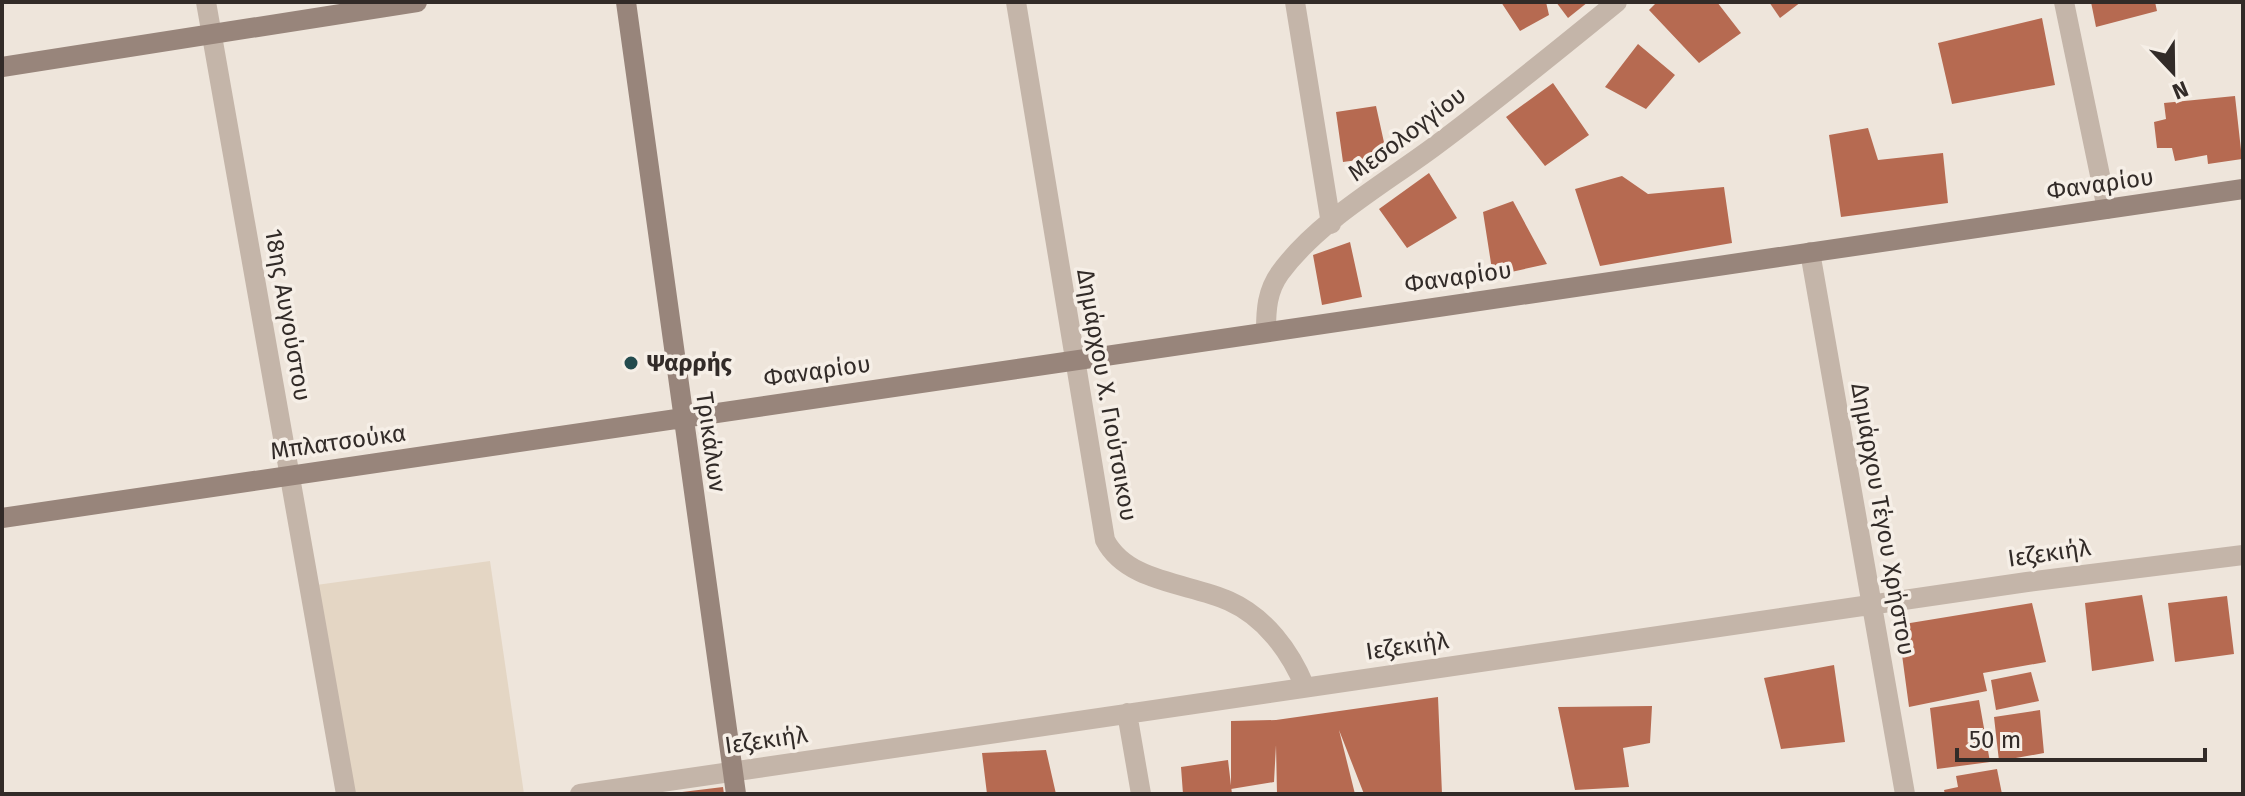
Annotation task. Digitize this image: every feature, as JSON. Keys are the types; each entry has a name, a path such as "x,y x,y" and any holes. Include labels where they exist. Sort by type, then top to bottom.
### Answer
{"main road":[{"path":"2,67 417,2"},
{"name":"Τρικάλων","path":"626,2 681,417 736,794"},
{"name":"Φαναρίου","path":"681,417 2243,189"},
{"name":"Μπλατσούκα","path":"2,518 681,417"}],"street":[{"name":"18ης Αυγούστου","path":"206,2 346,794"},
{"name":"Δημάρχου Χ. Γιούτσικου","path":"1016,2 1102,528 1110,549 1135,568 1230,601 1245,610 1282,644 1305,687"},
{"path":"1295,2 1331,224"},
{"name":"Μεσολογγίου","path":"1266,331 1266,307 1273,284 1281,272 1331,224 1479,114 1617,2"},
{"path":"2064,2 2107,209"},
{"name":"Δημάρχου Τέγου Χρήστου","path":"1810,252 1905,794"},
{"name":"Ιεζεκιήλ","path":"580,794 2027,582 2243,555"},
{"path":"1127,713 1141,794"}],"shaded area":[{"path":"490,561 524,794 346,794 309,586"}],"building":[{"path":"1501,2 1546,2 1549,15 1520,31"},
{"path":"1556,2 1588,2 1568,18"},
{"path":"1657,2 1717,2 1741,33 1699,63 1649,10"},
{"path":"1769,2 1801,2 1780,18"},
{"path":"2091,2 2155,2 2157,11 2096,27"},
{"path":"2042,18 2055,85 1952,104 1938,43"},
{"path":"1638,44 1675,75 1646,109 1605,87"},
{"path":"1553,83 1589,135 1545,166 1506,117"},
{"path":"2235,96 2242,159 2208,164 2207,155 2175,161 2172,148 2157,148 2154,122 2166,119 2164,103"},
{"path":"1376,106 1387,156 1343,162 1336,112"},
{"path":"1868,128 1878,160 1943,153 1948,203 1841,217 1829,135"},
{"path":"1429,173 1457,218 1407,248 1379,209"},
{"path":"1622,176 1648,194 1724,187 1732,243 1600,266 1575,189"},
{"path":"1513,201 1547,264 1493,276 1483,212"},
{"path":"1350,242 1362,297 1322,305 1313,255"},
{"path":"2142,595 2154,661 2092,671 2085,603"},
{"path":"2227,596 2234,654 2175,662 2168,603"},
{"path":"2032,603 2046,662 1983,673 1987,691 1909,707 1898,625"},
{"path":"1834,665 1845,742 1781,749 1764,678"},
{"path":"2031,672 2039,701 1996,710 1991,680"},
{"path":"1438,697 1442,794 1364,794 1339,730 1355,794 1277,794 1276,745 1274,782 1231,789 1231,721 1276,720"},
{"path":"1979,700 1990,762 1937,769 1930,708"},
{"path":"1652,706 1650,743 1623,748 1629,787 1575,790 1558,707"},
{"path":"2040,710 2044,753 1999,761 1994,717"},
{"path":"1046,750 1056,794 987,794 982,753"},
{"path":"1228,760 1232,794 1183,794 1181,767"},
{"path":"1997,769 2002,794 1945,794 1944,790 1958,787 1956,776"},
{"path":"723,787 724,794 682,794 682,792"}],"place":[{"name":"Ψαρρής","path":"631,363"}]}
